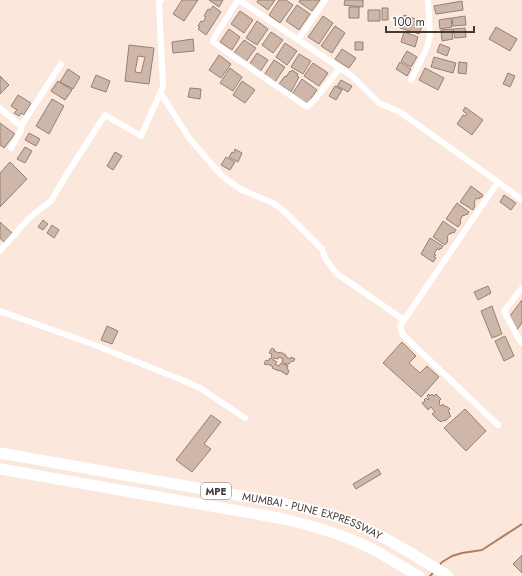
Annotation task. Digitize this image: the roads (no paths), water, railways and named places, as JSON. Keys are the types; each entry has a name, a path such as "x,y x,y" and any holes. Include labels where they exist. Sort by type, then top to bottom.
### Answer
{"highway":[{"name":"MUMBAI - PUNE EXPRESSWAY","path":"0,453 316,510 349,521 385,538 448,576"},
{"name":"MUMBAI - PUNE EXPRESSWAY","path":"0,469 279,518 312,526 343,536 378,552 416,574"}],"street":[{"path":"0,251 28,218 51,202 65,177 105,115 141,136 162,87 159,2 161,0"},
{"path":"340,68 307,107 213,42 238,0 298,40 340,68 352,76 378,103 400,112 522,200"},
{"path":"298,40 326,0"},
{"path":"411,80 426,50 430,36 428,0"},
{"path":"11,148 21,130 21,126 61,64"},
{"path":"160,92 189,138 222,176 240,189 274,203 285,212 322,250 325,258 336,273 404,320"},
{"path":"0,108 21,126"},
{"path":"498,182 400,326 403,335 498,425"},
{"path":"522,288 504,311 522,343"},
{"path":"0,311 92,344 182,380 200,388 245,418"}],"waterway":[{"path":"439,566 442,562 452,556 482,550 522,524"},
{"path":"430,576 434,572"}]}
